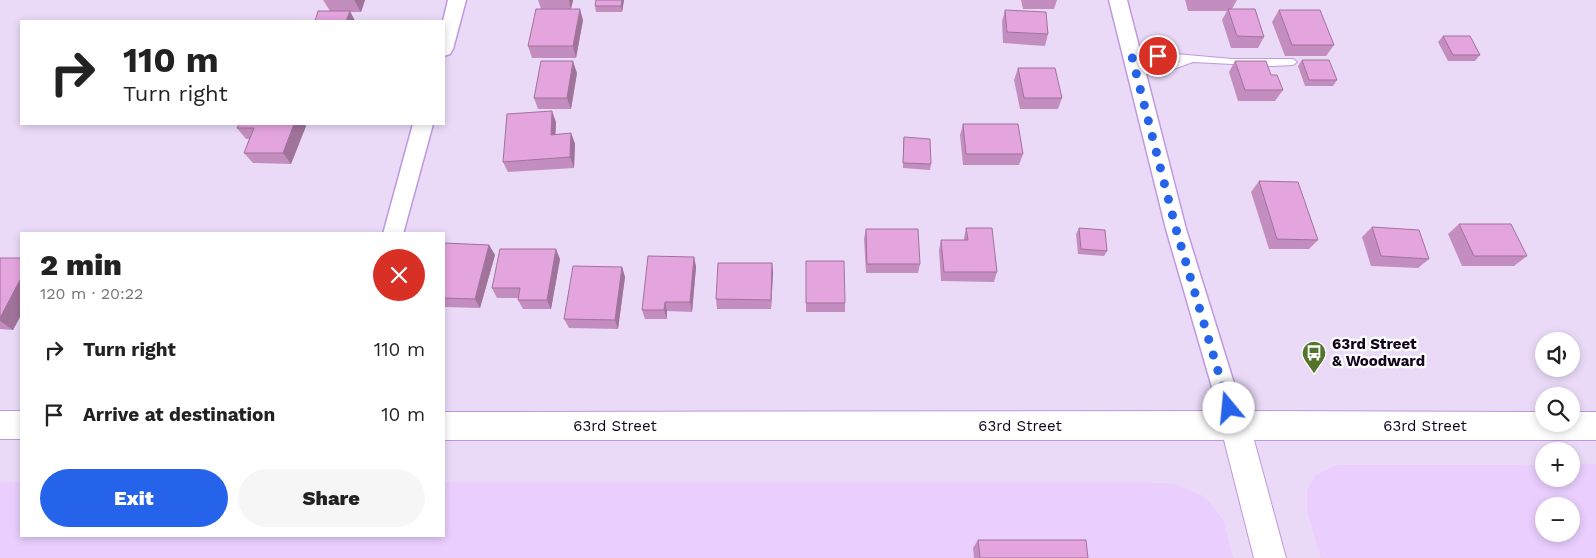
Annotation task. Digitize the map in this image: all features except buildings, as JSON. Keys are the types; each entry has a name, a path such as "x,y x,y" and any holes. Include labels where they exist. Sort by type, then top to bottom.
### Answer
{"main road":[{"path":"0,425 20,425"},
{"name":"63rd Street","path":"445,426 1596,426"},
{"path":"1235,426 1270,558"}],"street":[{"path":"445,45 457,0"},
{"path":"1118,0 1176,229 1235,426"},
{"path":"394,232 423,125"}],"lane":[{"path":"1134,62 1159,71 1178,66 1192,59"},
{"path":"1134,62 1192,59 1269,63 1293,62"}],"shaded area":[{"path":"1580,464 1596,464 1596,558 1321,558 1307,511 1307,490 1316,475 1337,465 1535,465 1535,487 1580,487"},
{"path":"0,482 20,482 20,537 445,537 445,482 1139,482 1174,484 1201,495 1212,505 1223,520 1233,558 0,558"}],"place":[{"name":"63rd Street & Woodward","path":"1314,374"}],"route":[{"path":"1158,56 1131,53 1176,229 1229,408"}]}
